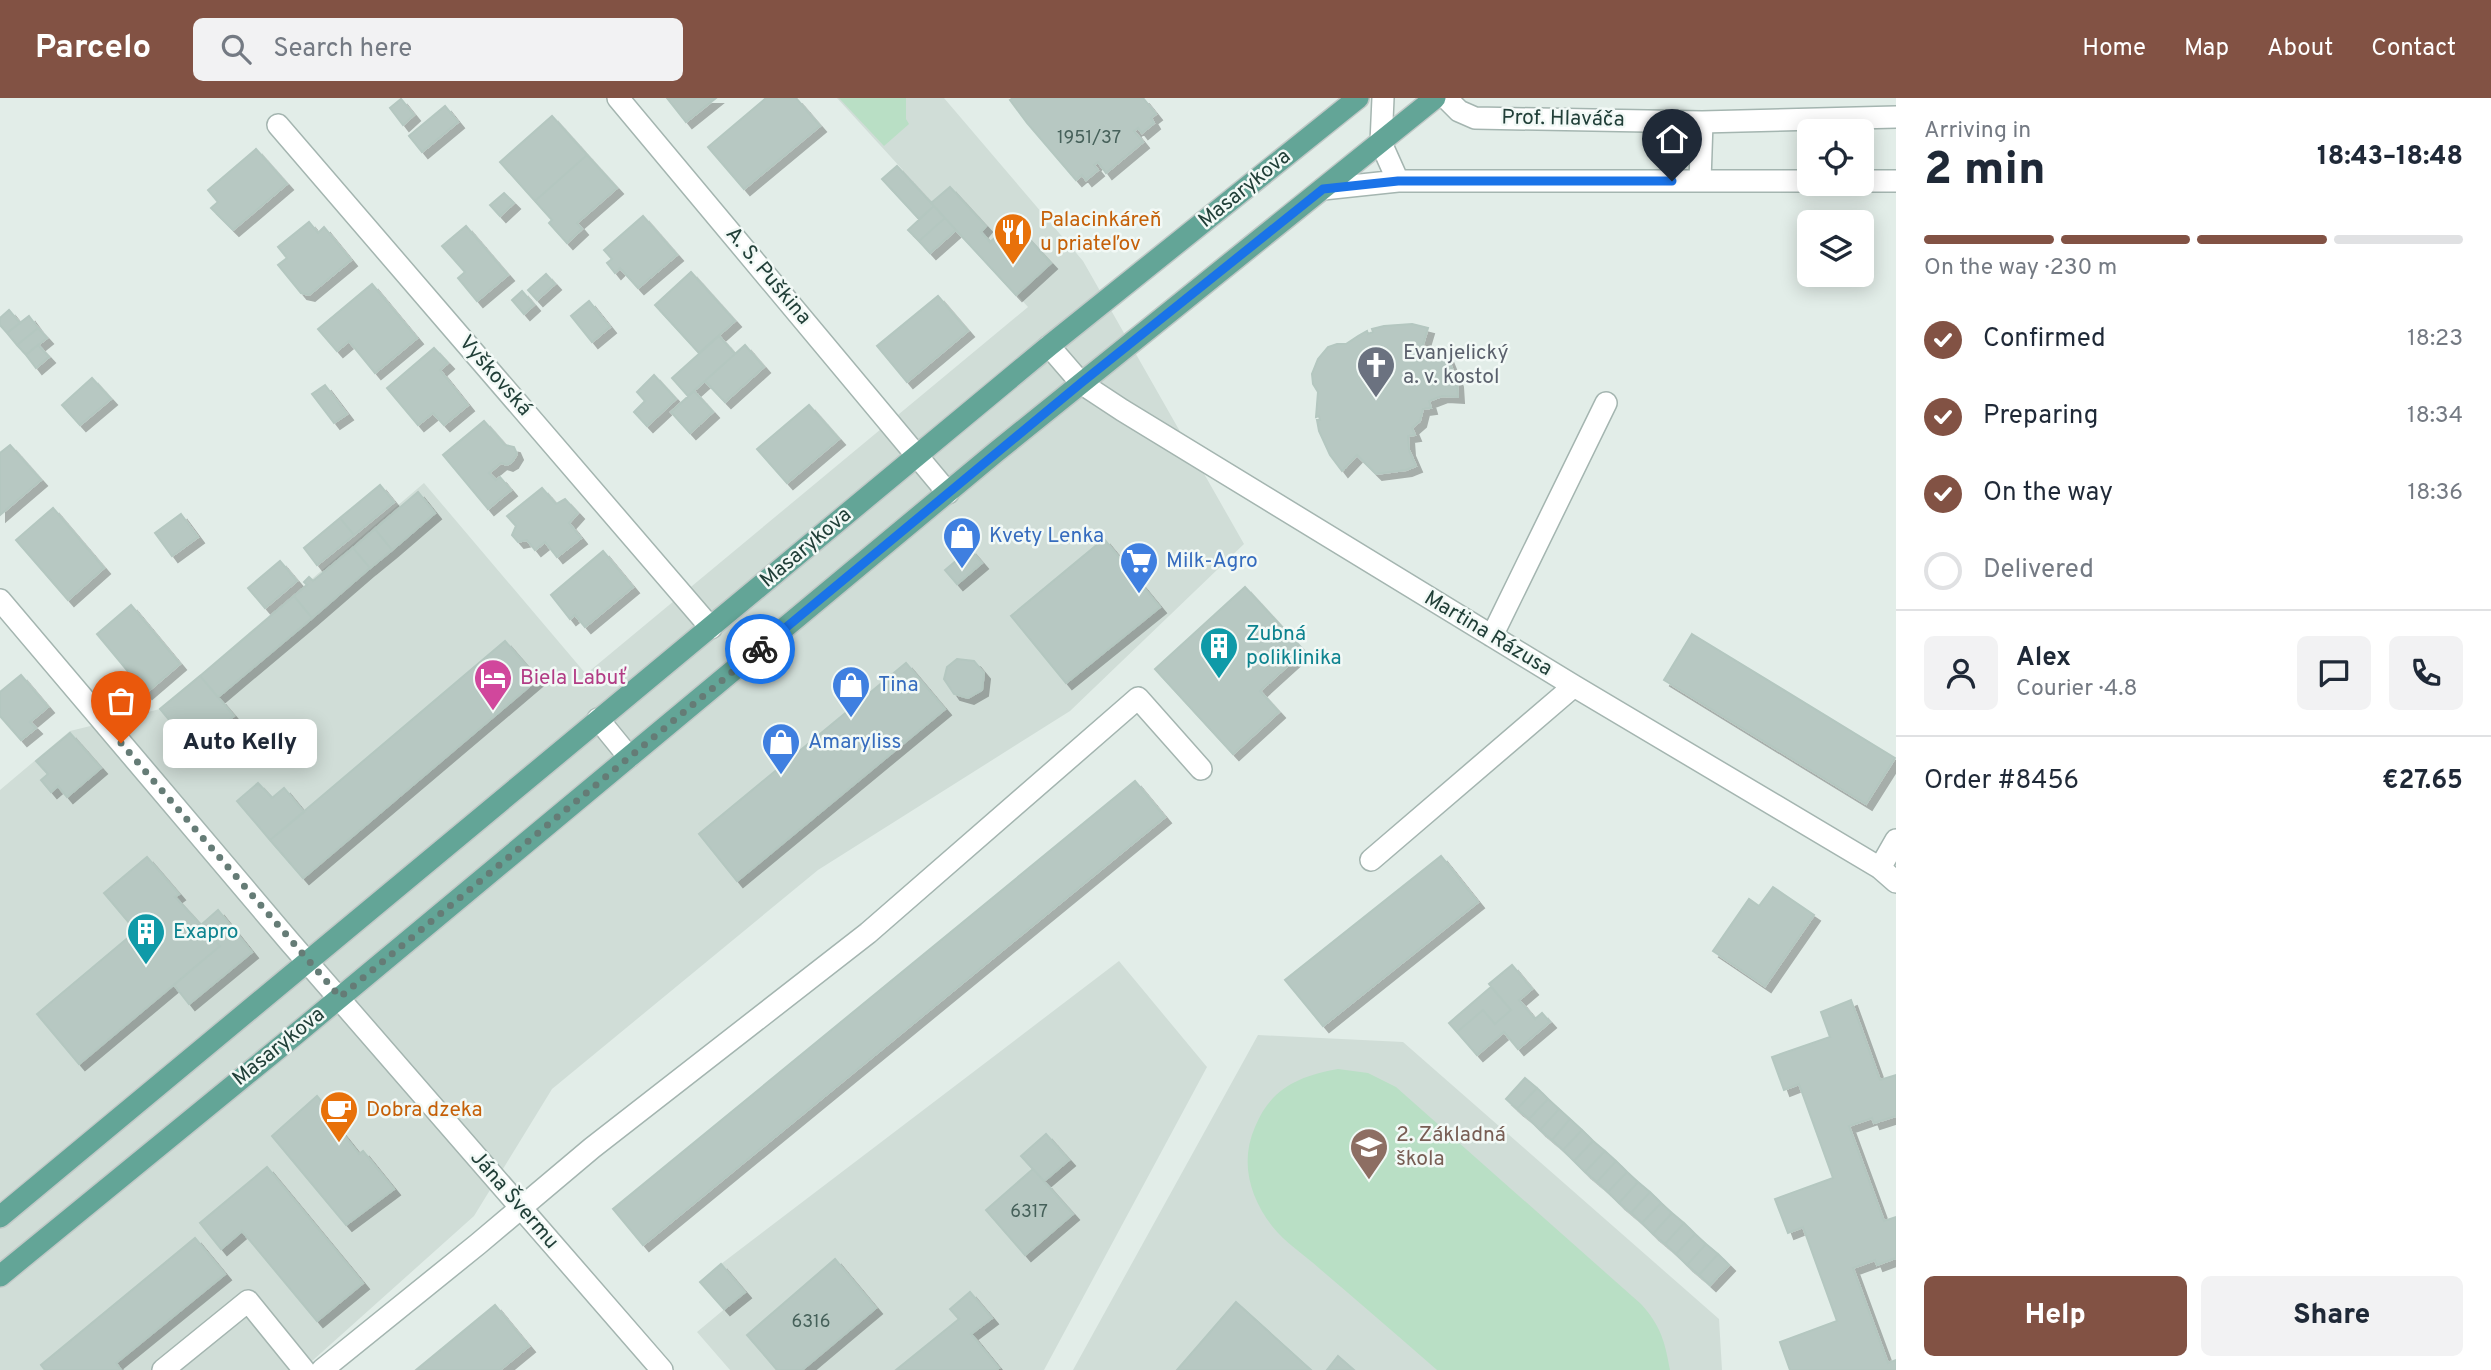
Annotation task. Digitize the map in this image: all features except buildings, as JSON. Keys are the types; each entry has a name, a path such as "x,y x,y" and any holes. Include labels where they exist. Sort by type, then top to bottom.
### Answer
{"main road":[{"name":"Masarykova","path":"0,1217 1049,346 1358,98"},
{"name":"Masarykova","path":"0,1276 1081,383 1435,98"}],"street":[{"name":"A. S. Puškina","path":"618,98 948,493"},
{"path":"1383,98 1381,143 1398,181"},
{"name":"Prof. Hlaváča","path":"1446,98 1459,111 1475,118 1702,122 1896,117"},
{"path":"1700,181 1702,122"},
{"name":"Vyškovská","path":"278,125 711,628"},
{"path":"1323,189 1398,181 1797,181"},
{"path":"1874,181 1896,181"},
{"name":"Martina Rázusa","path":"1049,346 1081,383 1888,875"},
{"path":"1492,636 1606,403"},
{"name":"Jána Švermu","path":"0,600 307,961 662,1370"},
{"path":"1371,860 1574,686"},
{"path":"322,1370 603,1139 868,933 1138,698 1201,769"},
{"path":"598,719 629,757"},
{"path":"1888,875 1896,840"},
{"path":"163,1370 248,1301 303,1370"}],"shaded area":[{"path":"837,98 944,98 1083,261 1244,544 1070,711 818,870 552,1089 474,1216 302,1370 0,1370 0,790 70,731 160,709 424,483 586,674 1028,307"},
{"path":"1119,961 1207,1067 1044,1370 730,1370 697,1332 745,1292 721,1264"},
{"name":"2. Základná škola","path":"1258,1035 1403,1042 1719,1319 1722,1370 1073,1370"}],"green space":[{"path":"839,98 906,98 906,119 909,124 884,146"},
{"path":"1338,1069 1368,1073 1396,1087 1641,1304 1661,1335 1670,1370 1437,1370 1282,1238 1264,1215 1249,1178 1250,1140 1269,1102 1278,1093 1299,1080"}],"way so far":[{"path":"121,743 289,942 340,997 760,649"}],"place":[{"name":"Palacinkáreň u priateľov","path":"1013,266"},
{"name":"Evanjelický a. v. kostol","path":"1376,399"},
{"name":"Kvety Lenka","path":"962,570"},
{"name":"Milk-Agro","path":"1139,595"},
{"name":"Zubná poliklinika","path":"1219,680"},
{"name":"Biela Labuť","path":"493,712"},
{"name":"Tina","path":"851,719"},
{"name":"Auto Kelly","path":"121,743"},
{"name":"Amaryliss","path":"781,776"},
{"name":"Exapro","path":"146,966"},
{"name":"Dobra dzeka","path":"339,1144"},
{"name":"2. Základná škola","path":"1369,1181"}],"route":[{"path":"760,649 996,452 1323,189 1398,181 1672,181"}]}
